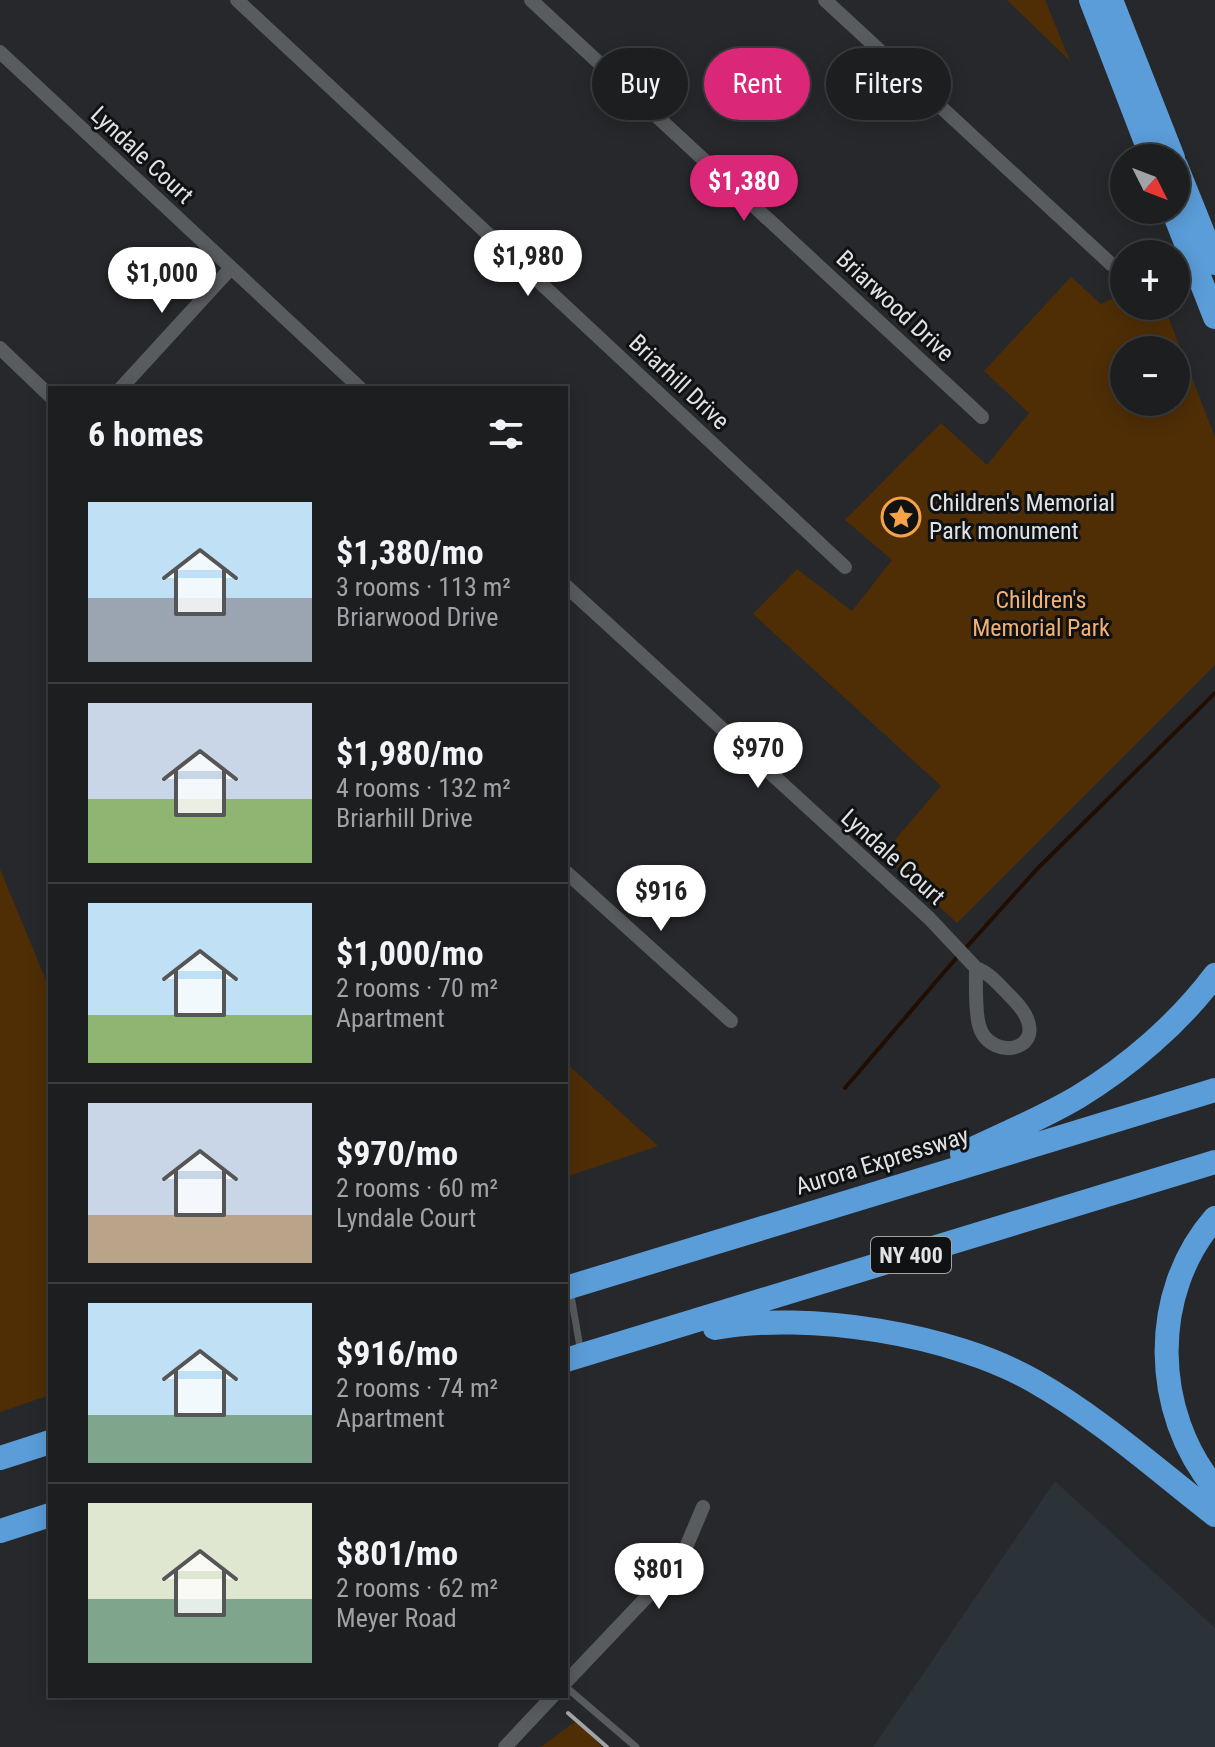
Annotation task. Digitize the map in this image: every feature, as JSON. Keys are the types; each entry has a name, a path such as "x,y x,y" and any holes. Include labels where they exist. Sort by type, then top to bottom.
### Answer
{"highway":[{"path":"1091,0 1147,144"},
{"path":"1111,0 1168,144"},
{"path":"1190,201 1215,263"},
{"path":"1178,224 1215,317"},
{"path":"901,1185 1078,1097 1130,1062 1186,1009 1215,975"},
{"name":"Aurora Expressway","path":"568,1287 1215,1090"},
{"name":"NY 400","path":"574,1358 1215,1162"},
{"path":"1215,1218 1189,1258 1176,1288 1165,1347 1168,1383 1184,1438 1215,1488"},
{"path":"607,1347 745,1322 799,1322 859,1328 961,1350 1031,1379 1063,1399 1215,1515"},
{"path":"0,1458 48,1443"},
{"path":"0,1531 48,1516"}],"street":[{"name":"Briarhill Drive","path":"237,0 845,567"},
{"name":"Briarwood Drive","path":"531,0 982,417"},
{"path":"825,0 1110,263"},
{"name":"Lyndale Court","path":"0,52 358,386"},
{"path":"123,386 231,268"},
{"path":"0,348 48,394"},
{"name":"Lyndale Court","path":"568,588 929,918 976,968 985,972 1025,1010 1031,1028 1027,1040 1020,1046 997,1047 987,1041 979,1025 976,968"},
{"path":"568,874 731,1021"},
{"path":"568,1682 661,1582 684,1552 703,1507"},
{"path":"505,1747 551,1698"}],"lane":[{"path":"568,1287 574,1358"},
{"path":"568,1686 636,1747"}],"shaded area":[{"path":"1055,1481 1215,1628 1215,1747 873,1747"}],"green space":[{"path":"1007,0 1045,0 1070,61"},
{"name":"Children's Memorial Park","path":"1071,277 1101,304 1110,300 1110,320 1169,320 1176,336 1110,336 1110,416 1190,416 1190,373 1215,437 1215,665 957,923 883,854 941,786 753,614 797,569 852,611 892,560 845,520 941,423 987,465 1029,413 984,371"},
{"path":"0,869 48,985 48,1396 0,1412"},
{"path":"568,1065 658,1146 568,1176"},
{"path":"577,1720 602,1747 541,1747"}],"waterway":[{"path":"964,950 1037,869 1215,693"},
{"path":"845,1088 958,956"}],"railway":[{"path":"568,1713 607,1747"}],"place":[{"name":"Children's Memorial Park monument","path":"901,517"}]}
